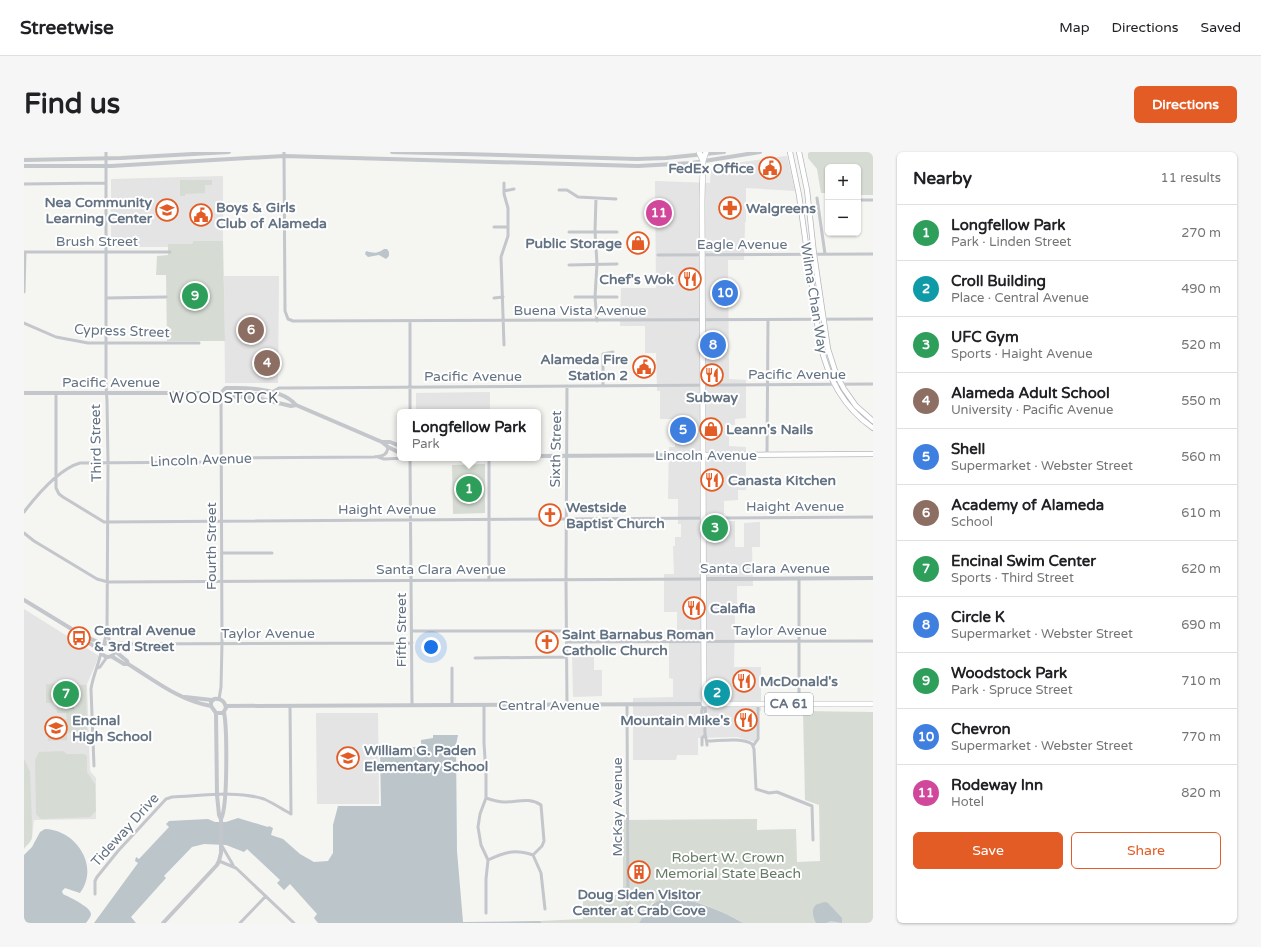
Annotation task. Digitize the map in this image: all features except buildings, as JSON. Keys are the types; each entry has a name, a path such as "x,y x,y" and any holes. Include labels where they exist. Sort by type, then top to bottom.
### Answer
{"main road":[{"name":"Wilma Chan Way","path":"790,152 800,195 807,254 820,343 824,360 834,384 848,406 873,428"},
{"name":"Wilma Chan Way","path":"799,152 807,190 814,254 829,354 834,370 853,402 873,421"},
{"path":"704,704 703,161 706,153"},
{"path":"699,154 703,161"},
{"name":"Lincoln Avenue","path":"703,455 873,454"},
{"name":"Central Avenue","path":"704,704 873,704"}],"street":[{"name":"Third Street","path":"103,644 107,632 108,582 108,462 105,343 106,152"},
{"path":"24,160 229,152"},
{"path":"392,152 472,153 586,158 666,158 724,152"},
{"path":"405,152 405,160"},
{"path":"586,152 586,158"},
{"path":"24,166 106,166 284,154 405,160 638,166 678,164 760,152"},
{"path":"472,153 472,162"},
{"name":"Buena Vista Avenue","path":"284,154 285,311 288,319 299,322 873,319"},
{"path":"24,184 105,183"},
{"path":"504,183 504,191 508,208 508,236 501,257 504,346"},
{"path":"504,191 514,189"},
{"path":"558,190 567,190 578,198 616,198"},
{"path":"596,198 594,231 597,264 595,297 596,321"},
{"path":"817,198 825,254"},
{"path":"861,200 873,200"},
{"path":"494,227 508,227"},
{"path":"569,232 617,232"},
{"path":"24,252 24,292"},
{"name":"Brush Street","path":"24,252 170,252"},
{"name":"Eagle Avenue","path":"658,255 873,254"},
{"path":"569,264 617,264"},
{"path":"106,298 166,297"},
{"path":"494,298 503,297"},
{"path":"575,297 617,297"},
{"path":"767,455 768,320"},
{"path":"410,322 410,409"},
{"name":"Cypress Street","path":"24,323 46,333 72,341 88,343 199,343"},
{"path":"603,386 603,354 613,352"},
{"name":"Pacific Avenue","path":"272,392 279,388 873,384"},
{"name":"Sixth Street","path":"567,386 567,705"},
{"path":"221,393 268,394 272,392 292,401 296,405 382,442 397,452"},
{"name":"Pacific Avenue","path":"24,393 221,393 225,396 246,397 269,400 291,406 296,405"},
{"name":"Haight Avenue","path":"56,393 56,488 58,494 104,522 873,517"},
{"name":"Fourth Street","path":"219,699 221,687 222,644 221,393"},
{"path":"382,442 390,442 397,445"},
{"path":"374,457 385,455 388,447"},
{"name":"Lincoln Avenue","path":"541,456 703,455"},
{"name":"Lincoln Avenue","path":"24,512 56,477 73,464 108,462 217,462 227,458 374,457 384,459 397,458"},
{"name":"Fifth Street","path":"410,461 412,706"},
{"path":"489,461 489,580"},
{"name":"Santa Clara Avenue","path":"24,533 34,541 97,579 108,582 873,578"},
{"path":"222,553 272,553"},
{"path":"799,578 799,704"},
{"path":"24,600 83,637 109,657 124,664 128,664"},
{"path":"412,631 567,630"},
{"name":"Third Street","path":"107,632 111,643"},
{"path":"83,637 87,637 103,644 111,643 115,650 127,661 128,664 166,689 197,704 211,706"},
{"name":"Taylor Avenue","path":"567,642 873,641"},
{"name":"Taylor Avenue","path":"111,643 412,643"},
{"path":"94,766 91,689 92,677 97,668 103,644"},
{"name":"Taylor Avenue","path":"115,650 125,644"},
{"path":"97,668 100,667 115,650"},
{"path":"475,658 567,657"},
{"path":"452,668 452,705"},
{"path":"183,696 212,700 219,699 224,702 226,706 224,712 225,795 224,815 221,819"},
{"path":"164,923 219,861 221,845 221,819 219,815 217,795 216,713 211,706 212,700"},
{"path":"704,704 706,710 706,715 704,718 707,745"},
{"name":"Central Avenue","path":"226,706 704,704"},
{"path":"758,704 758,739 753,746 756,789 769,793 777,792 812,806 813,840"},
{"path":"484,705 486,798 480,814 478,827 481,845 488,860 486,879 486,913"},
{"name":"McKay Avenue","path":"628,705 628,909"},
{"name":"Tideway Drive","path":"95,894 95,881 97,877 118,850 166,799 172,797 217,795 251,796 265,800 291,814 290,706"},
{"path":"216,713 220,714 224,712"},
{"path":"702,745 702,738 705,735"},
{"path":"707,741 741,741 750,743 753,746"},
{"path":"486,798 503,802 528,800 535,801 541,805 544,841 542,846 533,855"},
{"path":"221,845 233,865 294,923"},
{"path":"488,860 514,851 533,855"},
{"path":"533,855 541,872 545,909"},
{"path":"219,861 233,865"},
{"path":"240,923 266,896"}],"shaded area":[{"path":"787,156 795,191 746,188 744,260 728,260 729,379 746,380 746,418 735,419 735,425 731,425 731,429 729,429 729,446 746,447 746,490 738,490 738,500 724,501 724,521 735,521 735,547 744,547 744,523 760,522 760,547 752,547 753,586 737,586 737,610 735,611 734,667 761,667 761,711 756,711 756,740 755,742 737,737 698,738 698,755 677,755 676,760 633,760 633,698 673,697 673,679 669,678 669,637 677,637 677,612 664,612 664,574 674,574 673,546 675,546 675,537 681,537 681,524 678,524 678,499 668,499 669,447 675,447 675,419 660,419 660,391 657,391 656,353 645,353 645,326 620,326 621,288 656,288 655,181 710,183 711,171 713,168 721,165"},
{"name":"Nea Community Learning Center","path":"223,176 223,241 193,241 192,244 168,244 168,247 114,247 111,244 111,179"},
{"path":"387,249 389,252 389,256 386,259 379,255 368,257 365,254 366,251 375,253"},
{"path":"224,276 279,276 278,383 225,383"},
{"path":"490,392 490,409 416,409 416,393"},
{"name":"Encinal High School","path":"24,609 99,656 87,684 90,771 96,778 96,819 34,820 32,839 24,849"},
{"path":"594,647 594,670 602,670 602,696 573,697 572,648"},
{"path":"62,696 73,696 74,709 62,709"},
{"name":"William G. Paden Elementary School","path":"316,713 378,713 379,804 317,804"},
{"path":"433,735 458,735 456,745 457,851 463,922 540,921 542,923 318,923 314,918 317,914 290,884 284,890 277,883 280,880 247,849 244,852 226,845 204,844 192,847 164,876 166,878 131,917 136,923 94,923 138,863 135,861 136,857 139,859 169,827 166,824 169,821 208,819 215,822 226,822 238,818 273,828 271,835 283,839 300,854 314,862 328,861 333,853 333,825 338,806 381,806 380,752 405,750 407,746 421,747 421,740 433,738"},
{"path":"45,829 56,831 66,836 82,851 86,861 86,883 80,893 65,888 62,891 63,894 79,902 90,911 91,914 86,923 24,923 24,855 32,847 40,832"},
{"path":"679,898 712,908 743,923 639,923 654,903"},
{"path":"825,902 828,903 842,918 842,923 831,921 826,923 816,923 813,915 814,907 815,905"}],"green space":[{"path":"873,152 873,195 861,195 861,164 825,164 825,193 821,193 817,169 808,158 808,153"},
{"path":"180,180 212,180 212,185 205,185 205,193 185,194 185,196 180,196"},
{"path":"193,241 223,241 225,341 167,341 166,275 156,275 157,256 168,255 168,244 192,244"},
{"path":"485,464 485,513 453,514 452,465"},
{"path":"78,683 78,685 86,685 87,732 67,733 67,740 48,741 47,720 67,719 66,713 57,713 56,703 46,703 46,684"},
{"name":"Robert W. Crown Memorial State Beach","path":"803,711 873,712 873,923 743,923 729,915 704,905 688,900 678,899 652,903 639,923 542,923 540,921 583,919 583,895 623,895 623,820 757,819 757,830 796,829 797,862 820,861 819,805 805,800"},
{"path":"63,751 67,754 84,754 87,756 87,772 95,784 96,811 90,817 41,819 36,814 35,760 39,752"},
{"path":"24,759 30,771 32,837 30,842 24,848"}],"place":[{"name":"FedEx Office","path":"770,168"},
{"name":"Walgreens","path":"730,208"},
{"name":"Nea Community Learning Center","path":"167,210"},
{"name":"Rodeway Inn","path":"659,213"},
{"name":"Boys & Girls Club of Alameda","path":"201,215"},
{"name":"Public Storage","path":"638,243"},
{"name":"Chef's Wok","path":"690,279"},
{"name":"Chevron","path":"725,293"},
{"name":"Woodstock Park","path":"195,296"},
{"name":"Academy of Alameda","path":"251,330"},
{"name":"Circle K","path":"713,345"},
{"name":"Alameda Adult School","path":"267,363"},
{"name":"Alameda Fire Station 2","path":"644,367"},
{"name":"Subway","path":"712,375"},
{"name":"Leann's Nails","path":"711,429"},
{"name":"Shell","path":"683,430"},
{"name":"Canasta Kitchen","path":"712,480"},
{"name":"Longfellow Park","path":"469,489"},
{"name":"Westside Baptist Church","path":"550,515"},
{"name":"UFC Gym","path":"715,528"},
{"name":"Calafia","path":"694,608"},
{"name":"Central Avenue & 3rd Street","path":"79,638"},
{"name":"Saint Barnabus Roman Catholic Church","path":"547,642"},
{"name":"McDonald's","path":"744,681"},
{"name":"Croll Building","path":"717,693"},
{"name":"Encinal Swim Center","path":"66,694"},
{"name":"Mountain Mike's","path":"746,720"},
{"name":"Encinal High School","path":"56,728"},
{"name":"William G. Paden Elementary School","path":"348,758"},
{"name":"Doug Siden Visitor Center at Crab Cove","path":"639,872"}],"district":[{"name":"WOODSTOCK","path":"224,398"}]}
